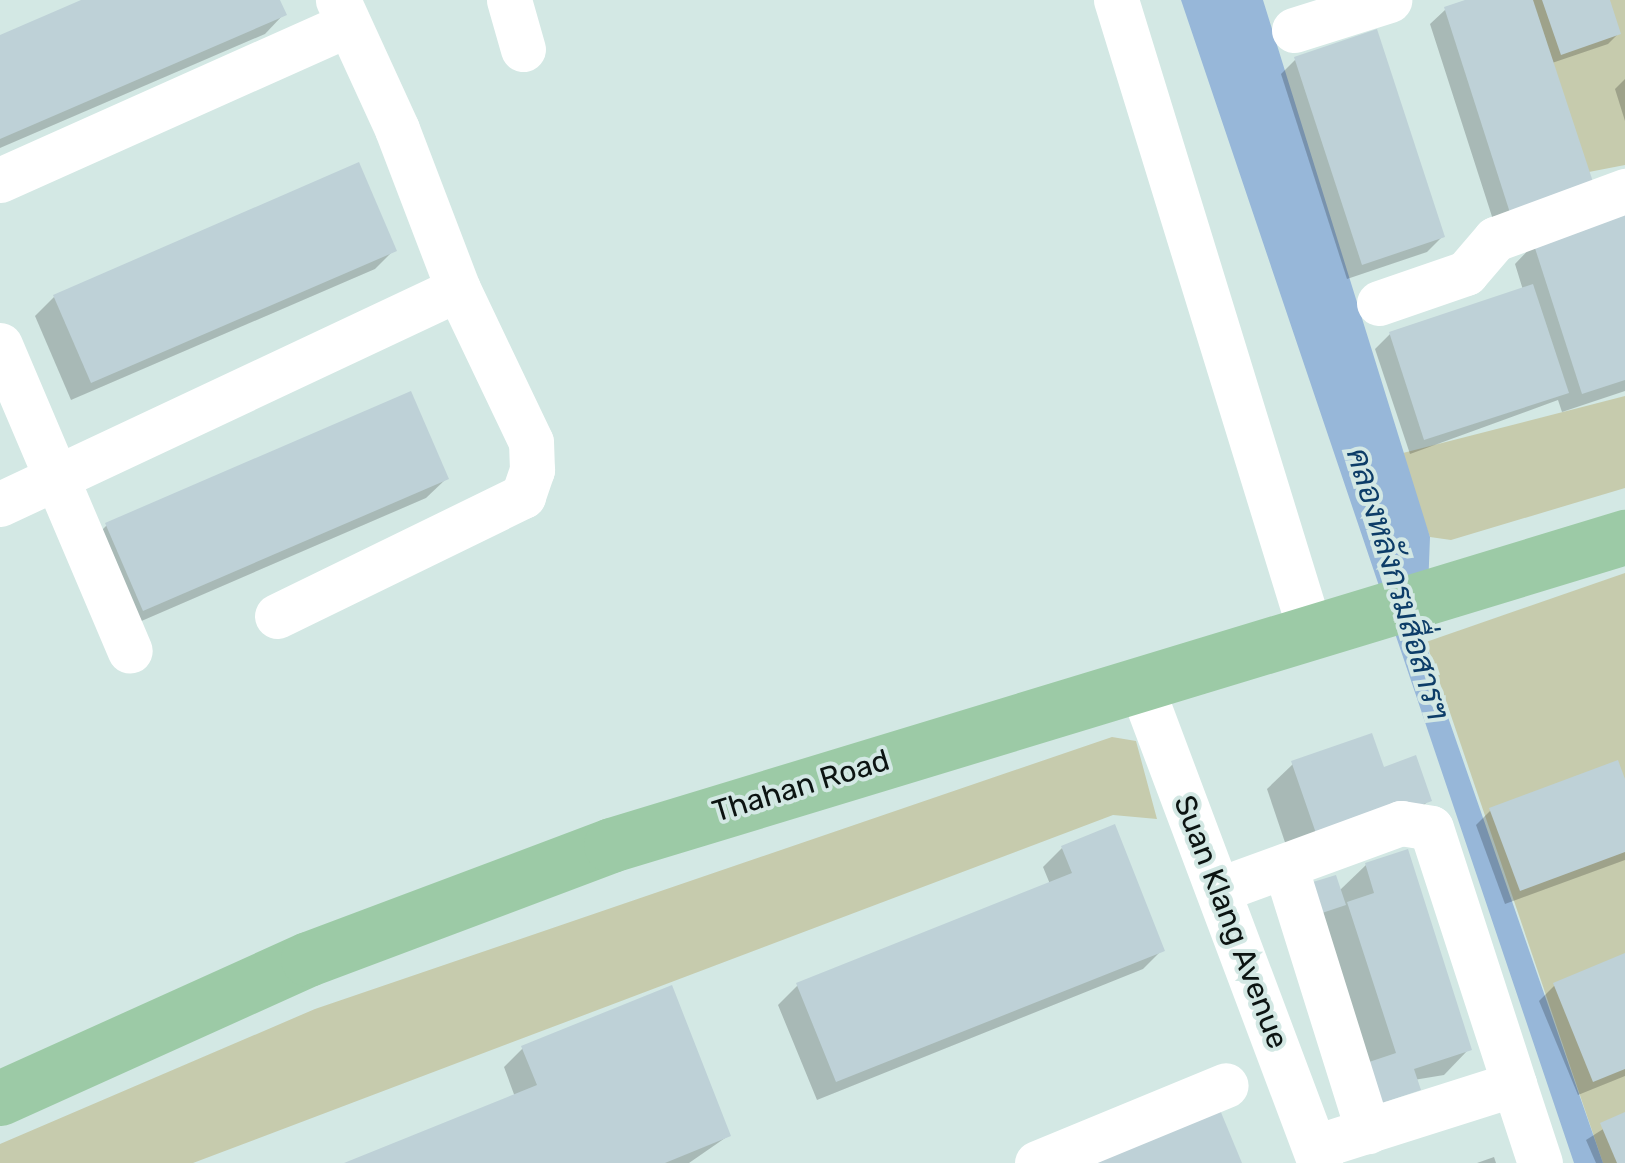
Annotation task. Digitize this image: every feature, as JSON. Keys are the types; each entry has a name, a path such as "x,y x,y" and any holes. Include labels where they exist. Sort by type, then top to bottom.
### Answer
{"main road":[{"name":"Thahan Road","path":"0,1098 448,903 610,845 1140,681 1427,602 1625,537"}],"street":[{"path":"509,0 523,49"},
{"path":"1116,0 1329,629"},
{"path":"1294,30 1390,0"},
{"path":"0,180 343,12 397,129 458,289 531,442 522,496 276,616"},
{"path":"1379,303 1466,272 1495,239 1625,191"},
{"path":"0,504 458,289"},
{"path":"0,344 130,651"},
{"name":"Suan Klang Avenue","path":"1140,681 1317,1155"},
{"path":"1218,890 1401,822 1431,828 1540,1163"},
{"path":"1285,866 1368,1131"},
{"path":"1317,1155 1368,1131 1514,1084"},
{"path":"1037,1163 1226,1085"}],"green space":[{"path":"1519,0 1625,0 1625,165 1568,176"},
{"path":"1625,396 1625,488 1451,540 1430,537 1399,454"},
{"path":"1625,573 1625,1163 1603,1163 1426,642"},
{"path":"1112,737 1136,741 1157,819 1113,815 193,1163 0,1163 0,1144 315,1009"}],"water":[{"name":"คลองหลังกรมสื่อสารฯ","path":"1181,0 1263,0 1430,537 1426,642 1441,697 1603,1163 1574,1163"}],"building":[{"path":"81,0 280,0 287,15 0,139 0,35"},
{"path":"1465,0 1533,0 1595,188 1511,216 1444,7"},
{"path":"1542,0 1610,0 1621,34 1561,55"},
{"path":"1377,29 1445,237 1362,265 1294,57"},
{"path":"359,162 397,251 91,383 53,295"},
{"path":"1625,212 1625,380 1582,394 1533,242"},
{"path":"1533,284 1569,393 1424,440 1389,332"},
{"path":"411,391 449,479 143,611 105,523"},
{"path":"1372,733 1384,767 1416,755 1432,801 1319,842 1291,761"},
{"path":"1618,760 1625,779 1625,852 1520,891 1489,808"},
{"path":"1115,824 1165,951 836,1082 796,983 1072,873 1061,846"},
{"path":"1408,849 1472,1050 1414,1069 1421,1090 1373,1106 1360,1065 1396,1053 1347,902 1374,893 1365,863"},
{"path":"1336,875 1346,905 1313,916 1303,885"},
{"path":"1625,953 1625,1069 1593,1082 1553,983"},
{"path":"672,985 731,1136 665,1163 344,1163 537,1085 521,1046"},
{"path":"1220,1110 1242,1163 1090,1163"},
{"path":"1625,1112 1625,1163 1617,1163 1600,1123"}]}
